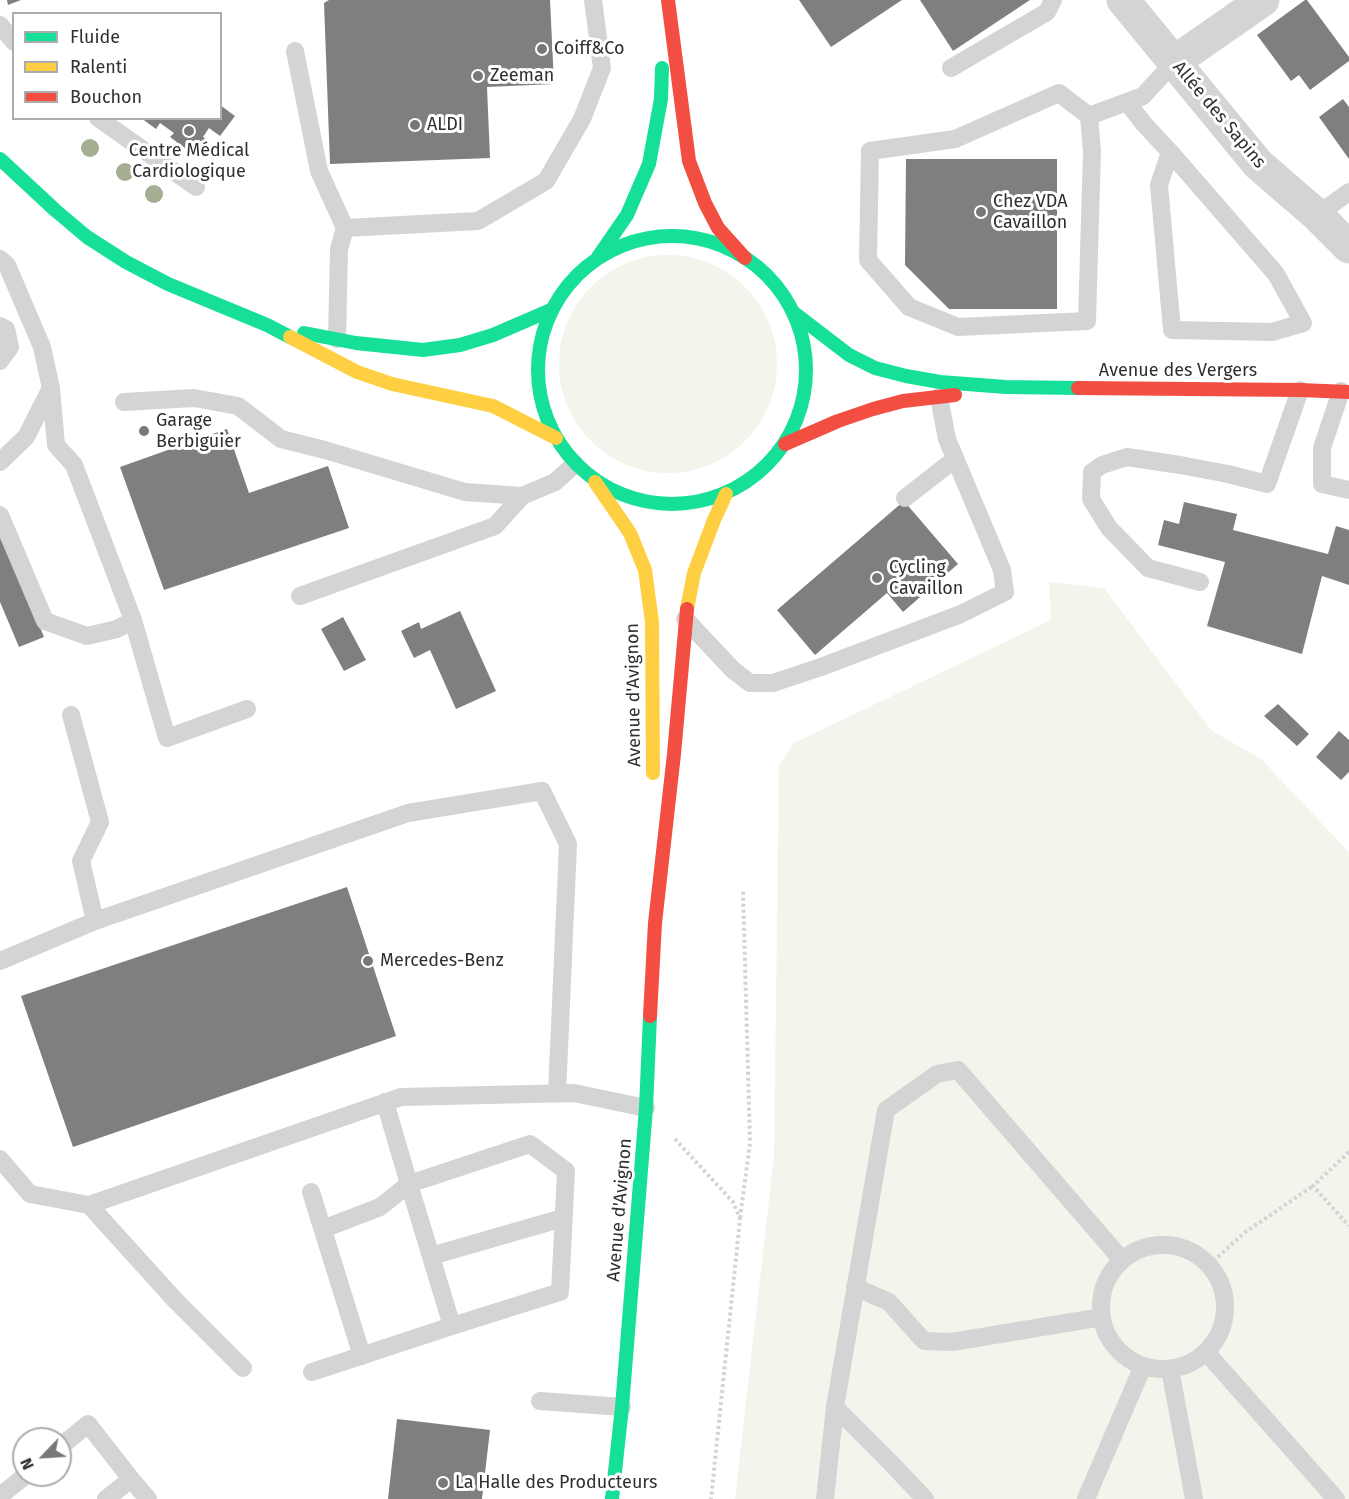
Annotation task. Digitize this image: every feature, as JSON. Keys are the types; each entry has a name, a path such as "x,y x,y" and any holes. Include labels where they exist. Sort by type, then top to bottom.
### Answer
{"main road":[{"path":"598,257 627,215 650,164 661,99 666,0"},
{"path":"666,0 689,161 705,203 718,228 745,258"},
{"path":"0,159 87,237 126,262 168,284 267,325 357,372 392,384 493,406 556,438"},
{"path":"671,235 697,238 723,246 745,258 764,273 780,291 793,312 802,337 806,365 805,393 797,420 785,444 769,465 749,481 726,494 700,503 672,506 645,503 618,494 594,480 575,464 556,438 544,414 538,388 537,361 542,335 551,310 564,290 579,272 598,257 621,245 646,238 671,235"},
{"path":"267,325 356,343 423,350 460,345 493,335 551,310"},
{"name":"Avenue des Vergers","path":"793,312 849,356 875,368 940,382 1006,387 1345,391"},
{"name":"Avenue des Vergers","path":"785,444 838,421 903,401 1006,387"},
{"name":"Avenue d'Avignon","path":"594,480 630,533 645,570 652,622 654,784"},
{"name":"Avenue d'Avignon","path":"655,923 674,754 685,619 694,573 726,494"},
{"name":"Avenue d'Avignon","path":"612,1499 622,1407 646,1108 655,923 654,819"}],"street":[{"name":"Allée des Sapins","path":"1123,0 1258,164 1317,215 1349,247"},
{"path":"1174,63 1250,4"}],"lane":[{"path":"345,228 478,221 546,181 582,120 602,68 593,0"},
{"path":"951,68 1047,12 1053,0"},
{"path":"0,25 12,40"},
{"path":"295,51 319,171 345,228 339,249 337,339"},
{"path":"1089,116 1143,96 1174,63"},
{"path":"1059,93 1089,116 1092,151 1087,321 958,327 909,307 868,260 870,150 955,139 1059,93"},
{"path":"1127,102 1276,274 1303,323 1272,332 1172,330 1159,185 1170,152"},
{"path":"101,120 196,187"},
{"path":"1317,215 1349,192"},
{"path":"0,259 7,265 42,347 51,388 56,445 74,465 133,620 167,738 247,710"},
{"path":"0,326 6,329 9,347 0,361"},
{"path":"0,462 26,437 51,388"},
{"path":"1200,582 1148,568 1109,528 1091,499 1092,472 1102,465 1127,457 1228,474 1267,484 1300,390"},
{"path":"1345,391 1322,448 1322,484 1349,490"},
{"path":"685,619 733,670 750,683 773,683 961,614 1005,592 1002,570 947,438 939,397"},
{"path":"124,402 194,398 238,406 281,439 465,492 522,496"},
{"path":"905,498 955,459"},
{"path":"300,596 495,526 522,496 555,482 575,464"},
{"path":"0,515 45,621 87,636 117,628 133,620"},
{"path":"72,715 100,822 81,861 95,921"},
{"path":"0,961 95,921 408,813 542,791 568,844 557,1094"},
{"path":"825,1499 835,1407 886,1110 937,1074 958,1070 1122,1260"},
{"path":"0,1159 30,1194 88,1205 401,1097 574,1094 646,1108"},
{"path":"385,1102 452,1326"},
{"path":"312,1372 560,1292 566,1171 530,1144 409,1184 380,1207 323,1229"},
{"path":"311,1192 362,1356"},
{"path":"88,1205 175,1300 243,1368"},
{"path":"431,1256 563,1218"},
{"path":"1161,1244 1182,1247 1202,1257 1209,1265 1216,1273 1225,1293 1226,1315 1219,1335 1206,1352 1189,1364 1170,1369 1156,1369 1143,1366 1128,1358 1116,1347 1107,1333 1102,1317 1102,1296 1108,1276 1122,1260 1140,1248 1161,1244"},
{"path":"855,1287 889,1302 924,1341 952,1342 1102,1317"},
{"path":"1206,1352 1336,1499"},
{"path":"1086,1499 1143,1366"},
{"path":"1170,1369 1194,1499"},
{"path":"540,1401 622,1407"},
{"path":"835,1407 924,1499"},
{"path":"72,1437 88,1424 148,1499"},
{"path":"106,1499 131,1479"},
{"path":"0,1496 12,1486"}],"path":[{"path":"711,1499 750,1143 743,891"},
{"path":"646,1108 733,1202 740,1219"},
{"path":"1209,1265 1244,1233 1313,1186 1349,1152"},
{"path":"1313,1186 1349,1226"}],"shaded area":[{"path":"668,255 689,257 710,264 745,287 768,322 775,343 777,364 775,385 768,406 745,441 710,464 689,471 668,473 647,471 626,464 591,441 568,406 561,385 559,364 561,343 568,322 591,287 626,264 647,257"},
{"path":"1049,582 1104,588 1212,731 1260,758 1349,852 1349,1499 735,1499 774,1156 779,765 794,743 1051,620"}],"building":[{"path":"7,0 21,0 8,5"},
{"path":"329,0 550,0 554,84 487,87 490,158 330,164 324,3"},
{"path":"799,0 902,0 831,47"},
{"path":"920,0 1030,0 953,51"},
{"path":"1305,0 1349,57 1349,61 1310,90 1299,75 1291,81 1257,35"},
{"path":"1343,99 1349,107 1349,159 1319,117"},
{"name":"Centre Médical Cardiologique","path":"222,106 235,116 220,136 209,128 203,137 209,141 197,157 170,137 174,133 160,123 156,129 144,120 222,120"},
{"name":"Chez VDA Cavaillon","path":"906,159 1057,159 1057,309 949,309 905,265"},
{"path":"227,429 249,493 328,466 349,528 164,590 120,467"},
{"name":"Cycling Cavaillon","path":"904,501 958,564 903,612 887,593 815,655 777,610"},
{"path":"1184,502 1237,514 1233,530 1328,554 1336,526 1349,530 1349,585 1322,576 1302,654 1207,626 1225,562 1158,545 1164,520 1179,524"},
{"path":"0,531 44,637 19,647 0,602"},
{"path":"460,611 496,691 456,709 430,650 414,658 401,631 419,622 421,629"},
{"path":"343,617 366,660 344,671 321,629"},
{"path":"1278,704 1309,734 1297,746 1264,716"},
{"path":"1339,731 1349,740 1349,772 1341,780 1316,757"},
{"path":"347,887 396,1036 73,1147 21,996"},
{"path":"397,1419 490,1430 482,1499 388,1499"}],"traffic: fast":[{"path":"598,257 627,215 649,164 661,99 662,68"},
{"path":"0,159 87,237 126,262 168,284 267,325 290,337"},
{"path":"659,236 685,236 711,241 735,251 767,275 784,295 801,331 806,370 801,409 784,445 767,465 747,482 711,499 685,504 659,504 633,499 609,489 587,474 568,455 553,433 543,409 538,383 538,357 543,331 553,307 568,285 587,266 609,251 633,241 659,236"},
{"path":"304,333 356,343 423,350 460,345 493,335 551,310"},
{"path":"793,312 849,355 875,368 940,382 1006,387 1078,388"},
{"path":"612,1499 622,1407 646,1108 650,1016"}],"traffic: slow":[{"path":"290,337 357,372 392,384 493,406 556,438"},
{"path":"595,482 630,533 645,570 652,622 653,773"},
{"path":"687,609 694,573 726,494"}],"traffic: jam":[{"path":"668,0 689,161 705,203 718,228 745,258"},
{"path":"1078,388 1349,392"},
{"path":"785,444 873,409 903,401 955,395"},
{"path":"650,1016 655,923 687,609"}],"place":[{"name":"Coiff&Co","path":"542,49"},
{"name":"Zeeman","path":"478,76"},
{"name":"ALDI","path":"415,125"},
{"name":"Centre Médical Cardiologique","path":"189,131"},
{"name":"Chez VDA Cavaillon","path":"981,212"},
{"name":"Garage Berbiguier","path":"144,431"},
{"name":"Cycling Cavaillon","path":"877,578"},
{"name":"Mercedes-Benz","path":"368,961"},
{"name":"La Halle des Producteurs","path":"443,1483"}]}
